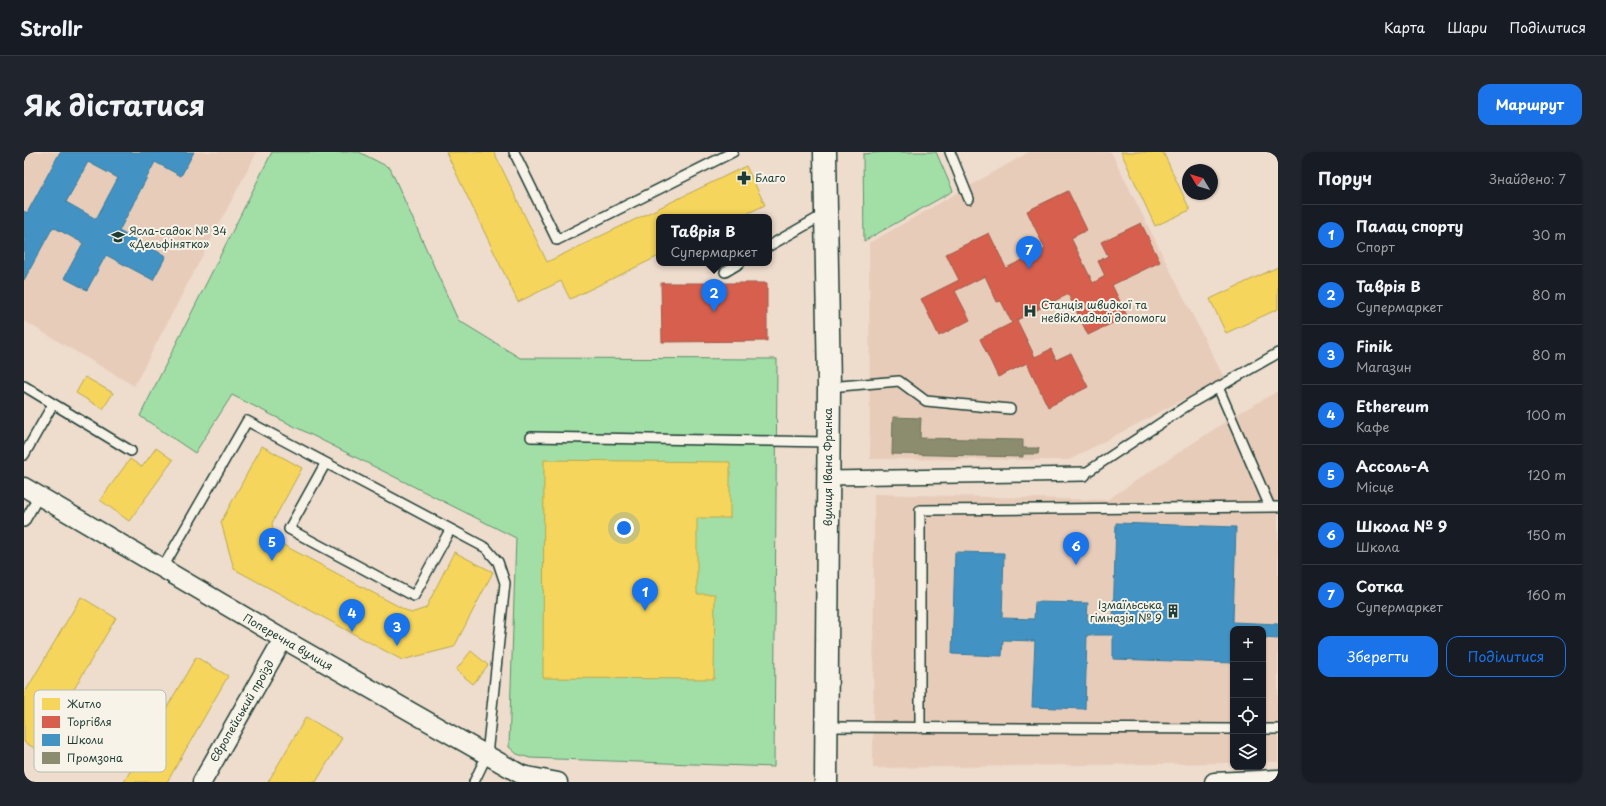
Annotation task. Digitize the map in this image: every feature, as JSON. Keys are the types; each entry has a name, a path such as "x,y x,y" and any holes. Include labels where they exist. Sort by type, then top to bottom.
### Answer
{"street":[{"name":"вулиця Івана Франка","path":"825,152 829,387 826,782"},
{"path":"828,478 1084,474"},
{"name":"Поперечна вулиця","path":"24,487 162,569 487,755 522,774 558,782"},
{"name":"Європейський проїзд","path":"202,782 283,639"},
{"path":"1214,782 1278,779"}],"lane":[{"path":"514,152 557,240 733,152"},
{"path":"950,152 969,199"},
{"path":"772,244 825,214"},
{"path":"725,272 735,266"},
{"path":"1084,474 1191,403 1278,353"},
{"path":"829,387 899,381 926,401 1010,409"},
{"path":"24,386 132,451"},
{"path":"920,728 920,510 1274,507 1218,387"},
{"path":"24,455 53,404"},
{"path":"162,569 246,422 486,548 498,562 505,583 487,755 474,782"},
{"path":"531,437 828,442"},
{"path":"325,464 289,529 414,596 450,530"},
{"path":"24,522 39,496"},
{"path":"827,727 1230,729"},
{"path":"1266,729 1278,729"}],"shaded area":[{"name":"Ясла-садок № 34 «Дельфінятко»","path":"24,152 257,152 134,386 24,321"},
{"name":"Станція швидкої та невідкладної допомоги","path":"1029,152 1111,152 1224,378 1069,460 870,459 869,243"},
{"path":"1278,391 1278,762 1266,762 1266,626 1230,626 1230,763 873,768 874,494 1107,500 1234,416"}],"green space":[{"path":"272,152 359,152 390,168 458,320 520,358 777,359 774,767 530,758 517,754 509,747 516,538 232,395 195,453 140,416"},
{"path":"884,152 936,152 953,191 864,241 863,154"}],"building: Житло":[{"path":"446,152 494,152 547,262 746,166 765,205 746,214 656,214 656,257 570,299 561,281 518,302"},
{"path":"1121,152 1163,152 1182,193 1182,200 1185,200 1190,210 1155,226"},
{"path":"1278,267 1278,309 1226,333 1210,299"},
{"path":"85,377 113,393 103,409 76,393"},
{"path":"262,446 302,468 272,523 274,540 411,613 426,608 454,552 493,572 454,647 402,660 234,569 221,522"},
{"path":"156,448 173,460 129,521 100,500 130,459 142,467"},
{"path":"544,460 730,462 730,518 697,518 697,594 715,594 714,679 543,678"},
{"path":"81,597 116,618 73,690 34,690 34,748 24,742 24,694"},
{"path":"471,651 488,665 473,684 456,670"},
{"path":"196,657 228,676 167,782 124,782 130,772 166,772 166,709"},
{"path":"306,717 342,738 316,782 268,782"}],"building: Торгівля":[{"path":"1068,191 1087,230 1071,238 1093,283 1105,276 1098,261 1108,256 1101,242 1141,223 1160,262 1112,285 1127,316 1088,335 1068,294 1017,320 1035,357 1051,349 1056,360 1071,353 1088,387 1048,407 1027,363 998,377 980,339 1012,323 1001,301 997,302 985,276 955,291 970,320 939,336 921,299 959,280 946,254 989,233 1006,268 1045,249 1027,211"},
{"path":"661,283 767,283 767,341 662,342"}],"building: Школи":[{"path":"60,152 194,152 181,176 155,162 119,231 166,256 153,280 106,255 87,290 64,278 83,243 53,227 24,280 24,211 27,213","holes":["88,162 118,178 96,219 66,202"]},
{"name":"Ізмаїльська гімназія № 9","path":"1116,523 1236,527 1233,622 1278,624 1278,639 1266,638 1266,626 1230,626 1230,663 1113,659 1113,635 1087,635 1085,709 1032,707 1035,641 1003,640 1002,656 952,654 955,552 1004,553 1002,618 1034,619 1035,602 1088,603 1087,620 1113,621"}],"building: Промзона":[{"path":"893,417 921,418 920,438 1023,440 1023,448 1039,448 1038,454 1023,454 1023,457 892,454"}],"place":[{"name":"Благо","path":"744,178"},
{"name":"Ясла-садок № 34 «Дельфінятко»","path":"118,237"},
{"name":"Сотка","path":"1029,269"},
{"name":"Станція швидкої та невідкладної допомоги","path":"1030,311"},
{"name":"Таврія В","path":"714,312"},
{"name":"Ассоль-А","path":"272,561"},
{"name":"Школа № 9","path":"1076,565"},
{"name":"Палац спорту","path":"645,611"},
{"name":"Ізмаїльська гімназія № 9","path":"1173,611"},
{"name":"Ethereum","path":"352,632"},
{"name":"Finik","path":"397,646"}]}
